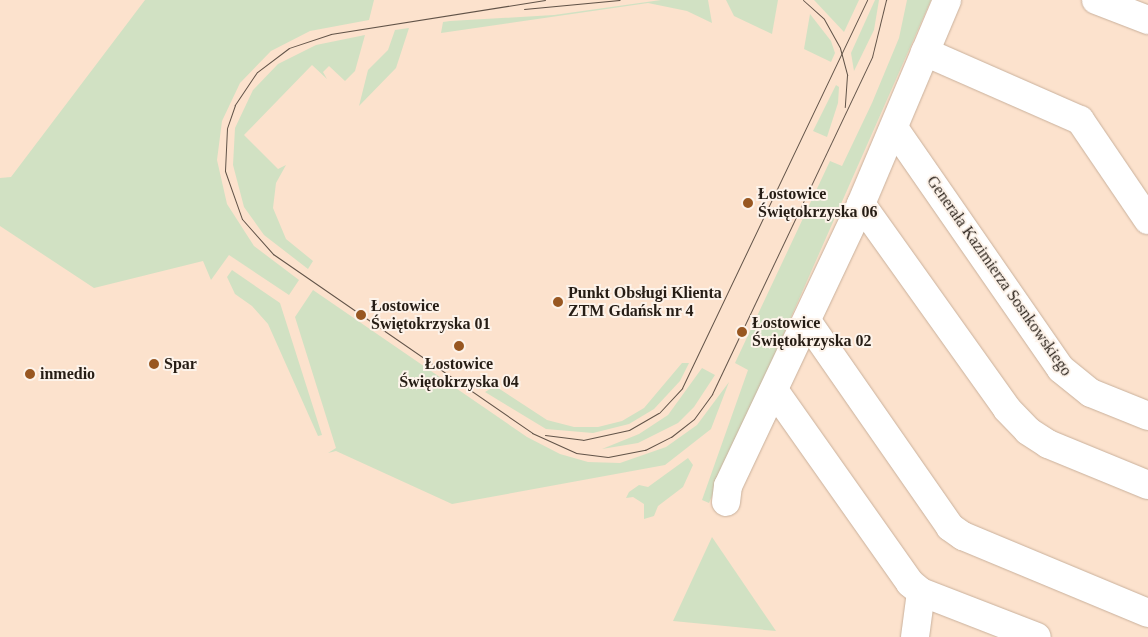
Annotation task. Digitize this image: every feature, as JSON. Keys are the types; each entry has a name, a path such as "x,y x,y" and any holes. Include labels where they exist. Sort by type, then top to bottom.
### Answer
{"street":[{"path":"726,502 728,486 861,204 947,0"},
{"path":"1096,0 1148,20"},
{"path":"925,52 1080,120 1148,220"},
{"name":"Generała Kazimierza Sosnkowskiego","path":"894,128 1058,366 1091,393 1148,416"},
{"path":"861,204 1007,409 1028,431 1048,444 1148,485"},
{"path":"807,321 950,527 963,536 1148,612"},
{"path":"774,390 900,569 921,592 1037,637"},
{"path":"915,637 921,592"}],"green space":[{"path":"145,0 374,0 369,20 310,31 271,51 240,83 222,121 217,160 227,204 254,246 299,280 289,295 229,255 211,280 203,261 94,288 0,226 0,178 11,177"},
{"path":"661,0 708,0 712,23 687,11 648,3 441,33 443,22 554,15"},
{"path":"726,0 778,0 772,34 734,16"},
{"path":"814,0 859,0 844,32"},
{"path":"875,0 879,0 874,30 854,71 851,53"},
{"path":"907,0 931,0 709,503 702,500 748,370 735,363 830,161 842,166 872,103 899,38"},
{"path":"810,14 831,41 835,53 831,62 804,49"},
{"path":"409,28 396,68 359,106 368,70 388,50 395,30"},
{"path":"365,35 355,71 345,81 329,66 323,72 327,79 312,65 244,135 278,169 286,165 276,183 273,208 286,239 313,261 308,269 264,235 244,207 233,165 235,128 253,90 278,64 316,45"},
{"path":"836,85 839,87 838,103 827,137 813,131"},
{"path":"232,270 280,303 322,435 318,436 268,324 252,306 235,294 227,277"},
{"path":"313,290 527,437 560,454 588,462 620,463 666,447 697,425 729,382 711,429 665,465 452,504 336,451 328,453 336,448 295,317"},
{"path":"682,363 689,363 680,381 654,409 629,424 593,433 546,429 485,392 495,386 547,420 574,427 598,427 622,421 644,408"},
{"path":"702,368 715,375 694,407 678,423 638,443 602,449 639,434 668,415"},
{"path":"688,458 693,465 683,487 658,506 654,516 644,519 644,504 633,497 626,498 629,492 639,485 648,487"},
{"path":"712,537 776,631 673,621"}],"tram line":[{"path":"545,0 331,34 289,48 257,72 235,105 227,128 225,171 242,219 273,254 532,433 576,453 608,457 645,450 671,437 694,419 712,394 872,57 886,0"},
{"path":"524,9 620,0"},
{"path":"803,0 824,19 840,48 847,75 845,107"},
{"path":"545,435 583,440 629,430 659,413 682,388 867,0"}],"place":[{"name":"Łostowice Świętokrzyska 06","path":"748,203"},
{"name":"Punkt Obsługi Klienta ZTM Gdańsk nr 4","path":"558,302"},
{"name":"Łostowice Świętokrzyska 01","path":"361,315"},
{"name":"Łostowice Świętokrzyska 02","path":"742,332"},
{"name":"Łostowice Świętokrzyska 04","path":"459,346"},
{"name":"Spar","path":"154,364"},
{"name":"inmedio","path":"30,374"}]}
